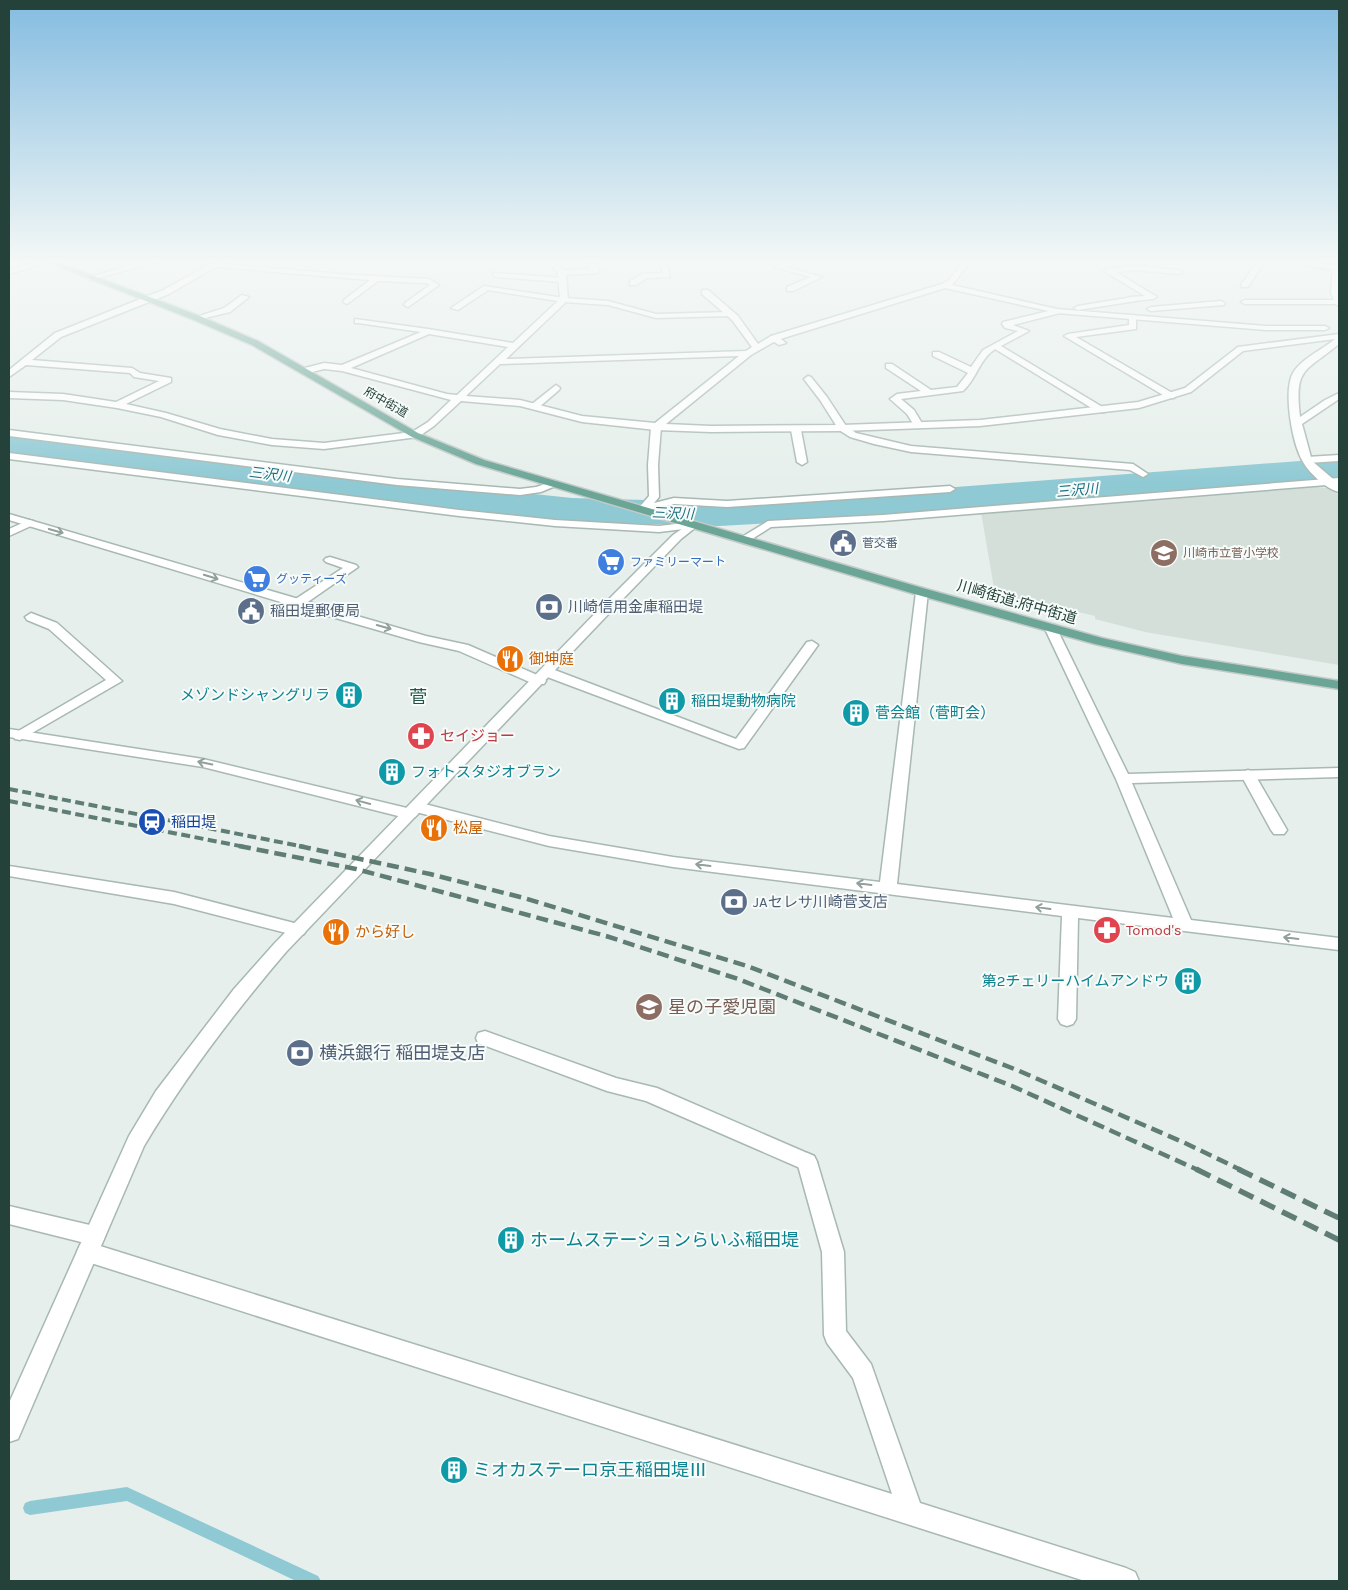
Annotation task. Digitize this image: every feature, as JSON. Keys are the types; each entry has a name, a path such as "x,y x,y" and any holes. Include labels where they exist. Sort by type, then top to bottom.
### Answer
{"main road":[{"name":"府中街道","path":"239,336 255,343 415,435 480,462 642,510 694,528"},
{"name":"川崎街道;府中街道","path":"694,528 743,540 1051,629 1182,660 1339,685"}],"street":[{"path":"9,374 57,336"},
{"path":"342,368 416,336"},
{"path":"458,336 514,346"},
{"path":"9,395 63,397 117,405 163,415 218,432 272,442 324,446 415,435 431,424 460,398 525,336"},
{"path":"747,336 756,347"},
{"path":"642,510 654,496 653,465 656,427 756,347 780,336"},
{"path":"918,425 911,412 896,399 900,396 960,388 966,384 974,372 981,356 1015,336"},
{"path":"1068,336 1171,396"},
{"path":"304,371 324,366 342,368 447,397 520,403 582,419 656,427 796,430 980,423 1139,405 1188,390 1241,349 1337,336"},
{"path":"774,338 782,343"},
{"path":"1339,340 1306,364 1296,375 1293,387 1297,423 1307,460 1334,481 1339,489"},
{"path":"996,346 1101,410"},
{"path":"497,362 748,353"},
{"path":"936,354 974,372"},
{"path":"25,362 132,371 137,375 168,380 117,405"},
{"path":"889,366 930,393"},
{"path":"808,379 824,399 842,428 854,435 912,449 1133,467 1142,474"},
{"path":"535,406 556,388"},
{"path":"1297,423 1311,416 1323,404 1339,396"},
{"path":"796,430 802,462"},
{"path":"9,433 397,482 520,492 537,490 555,484"},
{"path":"9,456 459,513 555,523 660,529 694,528"},
{"path":"1307,460 1339,458"},
{"path":"743,540 768,524 883,518 1334,481"},
{"path":"642,510 674,501 727,504 950,488"},
{"path":"9,517 298,603 423,639 463,648 739,745 812,645"},
{"path":"9,533 29,523"},
{"path":"9,1430 136,1142 163,1097 240,994 298,930 615,600 694,528"},
{"path":"298,603 352,567 330,560"},
{"path":"888,887 922,592"},
{"path":"14,734 115,681 53,626 31,617"},
{"path":"1051,629 1123,779 1184,924"},
{"path":"14,734 203,763 549,841 673,862 1339,944"},
{"path":"1123,779 1339,772"},
{"path":"1248,775 1279,830"},
{"path":"9,871 174,898 298,930"},
{"path":"1067,1019 1070,912"},
{"path":"485,1038 614,1085 650,1094 806,1162 833,1252 835,1335 863,1372 911,1514"},
{"path":"9,1215 91,1244 911,1514 1126,1581"}],"shaded area":[{"name":"川崎市立菅小学校","path":"1308,486 1327,488 1339,495 1339,665 1145,632 1095,619 1095,616 1058,607 1057,610 995,594 981,512"}],"waterway":[{"name":"三沢川","path":"9,443 372,488 572,510 719,514 878,505 1339,469"},
{"path":"30,1508 127,1494 313,1581"}],"railway":[{"path":"9,789 305,847"},
{"path":"9,801 245,847"},
{"path":"239,846 356,869 606,936 738,979 1012,1086 1198,1170"},
{"path":"299,846 430,874 524,898 747,966 1017,1070 1185,1143 1241,1170"},
{"path":"1196,1169 1339,1240"},
{"path":"1238,1169 1339,1218"}],"place":[{"name":"菅交番","path":"843,543"},
{"name":"川崎市立菅小学校","path":"1164,553"},
{"name":"ファミリーマート","path":"611,562"},
{"name":"グッティーズ","path":"257,579"},
{"name":"川崎信用金庫稲田堤","path":"549,607"},
{"name":"稲田堤郵便局","path":"251,611"},
{"name":"御坤庭","path":"510,659"},
{"name":"メゾンドシャングリラ","path":"349,695"},
{"name":"稲田堤動物病院","path":"672,701"},
{"name":"菅会館（菅町会）","path":"856,713"},
{"name":"セイジョー","path":"421,736"},
{"name":"フォトスタジオブラン","path":"392,772"},
{"name":"稲田堤","path":"152,822"},
{"name":"松屋","path":"434,828"},
{"name":"JAセレサ川崎菅支店","path":"734,902"},
{"name":"Tomod's","path":"1107,930"},
{"name":"から好し","path":"336,932"},
{"name":"第2チェリーハイムアンドウ","path":"1188,981"},
{"name":"星の子愛児園","path":"649,1007"},
{"name":"横浜銀行 稲田堤支店","path":"300,1053"},
{"name":"ホームステーションらいふ稲田堤","path":"511,1240"},
{"name":"ミオカステーロ京王稲田堤Ⅲ","path":"454,1470"}],"district":[{"name":"菅","path":"418,697"}]}
